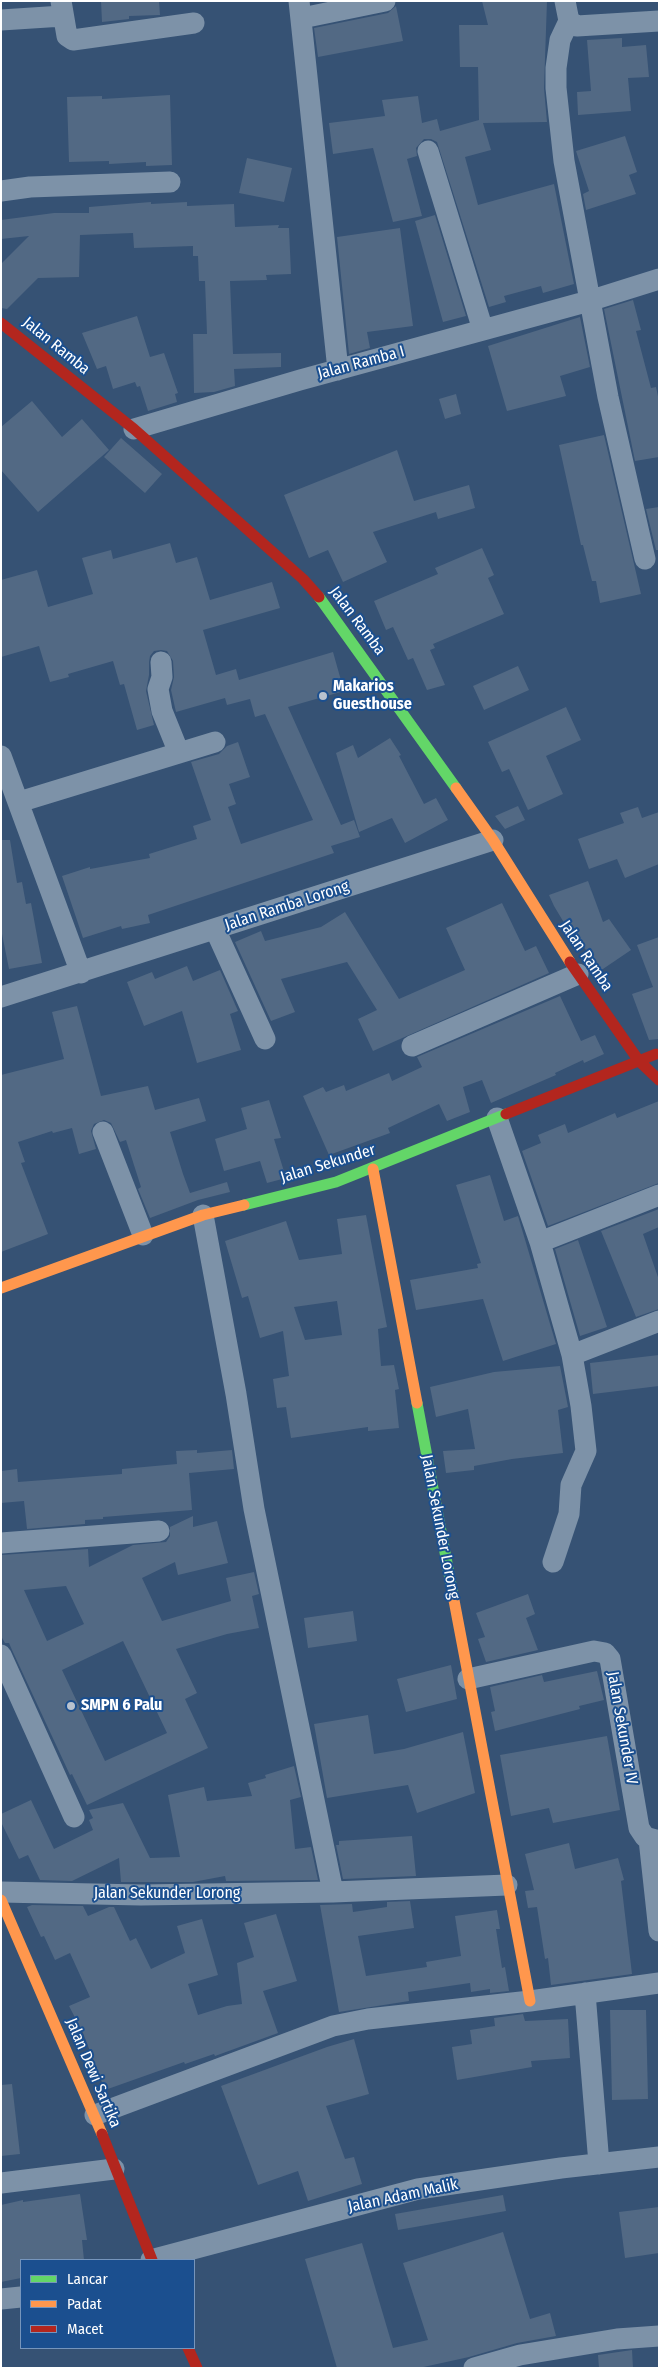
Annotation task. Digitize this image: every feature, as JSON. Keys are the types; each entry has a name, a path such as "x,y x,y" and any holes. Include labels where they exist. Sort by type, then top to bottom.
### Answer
{"street":[{"path":"338,370 327,282 300,10 384,1"},
{"path":"1,20 62,8 67,36 73,40 194,23"},
{"path":"567,11 582,27 659,21"},
{"path":"567,11 557,57 556,88 564,161 608,397 645,559"},
{"path":"428,151 483,330"},
{"path":"1,191 30,187 170,182"},
{"name":"Jalan Ramba I","path":"134,429 338,370 590,301 659,279"},
{"name":"Jalan Ramba","path":"1,323 134,429 303,579 318,595 493,840 578,974 639,1061"},
{"path":"162,662 162,677 158,688 162,711 179,753"},
{"path":"19,802 215,742"},
{"path":"1,756 81,972"},
{"name":"Jalan Ramba Lorong","path":"1,997 493,840"},
{"path":"215,929 265,1039"},
{"path":"412,1046 578,974"},
{"name":"Jalan Sekunder","path":"1,1288 143,1235 203,1215 336,1182 373,1169 659,1053"},
{"path":"639,1061 659,1080"},
{"path":"497,1118 540,1242 572,1355 582,1406 586,1451 570,1485 568,1514 553,1562"},
{"path":"103,1132 143,1235"},
{"name":"Jalan Sekunder Lorong","path":"373,1169 530,2001"},
{"path":"540,1242 659,1195"},
{"path":"203,1215 236,1394 254,1508 333,1892"},
{"path":"572,1355 659,1321"},
{"path":"1,1543 159,1531"},
{"name":"Jalan Sekunder IV","path":"468,1679 594,1651 606,1653 610,1659 639,1828 642,1835 654,1840"},
{"path":"2,1658 74,1817"},
{"path":"654,1840 659,1931"},
{"name":"Jalan Sekunder Lorong","path":"1,1892 141,1895 333,1892 507,1885"},
{"name":"Jalan Dewi Sartika","path":"1,1900 95,2115 114,2170 152,2259"},
{"path":"95,2115 332,2026 368,2019 530,2001 659,1983"},
{"path":"586,1993 599,2164"},
{"name":"Jalan Adam Malik","path":"156,2259 418,2189 659,2157"},
{"path":"1,2183 114,2170"},
{"path":"1,2299 20,2297"},
{"path":"474,2368 520,2355 618,2339 659,2336"},
{"path":"188,2349 197,2368"}],"building":[{"path":"101,1 159,1 160,15 129,16 129,19 102,22"},
{"path":"482,1 547,1 544,88 547,122 483,123 491,150 465,157 478,205 554,184 574,284 543,293 541,286 504,296 506,302 489,307 437,142 431,139 424,139 416,148 417,156 407,159 422,216 393,222 373,148 333,154 329,123 385,116 382,100 418,96 422,123 437,119 440,131 479,120 478,67 460,67 459,25 488,25"},
{"path":"396,6 403,41 318,57 314,28 388,13"},
{"path":"622,38 622,47 646,45 649,77 628,78 631,111 578,115 577,92 591,91 587,40"},
{"path":"170,95 172,165 146,166 146,162 109,164 109,161 69,162 67,97 102,96 102,99"},
{"path":"625,136 637,172 629,175 636,194 586,210 583,194 589,191 576,151"},
{"path":"247,158 292,168 284,202 239,193"},
{"path":"151,202 151,204 187,202 187,206 234,204 235,227 279,225 278,228 289,228 291,274 266,275 267,280 230,281 233,354 281,353 281,367 234,369 235,386 214,392 194,393 193,334 207,334 205,281 199,281 198,256 193,256 193,246 134,248 133,233 80,235 79,277 38,278 7,309 1,308 1,264 29,236 1,239 1,220 54,213 89,213 89,207"},
{"path":"435,215 466,316 443,322 415,221"},
{"path":"400,228 413,326 367,332 370,348 349,354 337,237"},
{"path":"633,300 641,330 636,331 651,388 656,387 659,401 659,457 635,461 604,309"},
{"path":"137,316 150,357 164,353 178,393 175,394 177,402 148,411 140,386 137,387 135,382 113,389 106,366 97,369 82,333"},
{"path":"580,317 590,367 560,376 566,396 507,411 488,346"},
{"path":"456,394 461,414 445,419 439,399"},
{"path":"32,401 62,437 82,419 109,450 38,512 1,470 1,427"},
{"path":"604,435 641,594 600,603 596,581 592,581 583,545 581,545 559,445"},
{"path":"121,438 162,474 145,493 104,457"},
{"path":"397,450 414,501 469,485 475,508 438,519 436,512 373,532 387,562 343,582 328,550 309,558 284,495"},
{"path":"659,507 659,550 656,550 646,509"},
{"path":"170,543 176,563 197,557 210,600 272,582 280,608 203,630 216,675 236,669 239,680 333,652 344,691 288,707 341,825 354,820 360,837 331,846 334,853 148,915 150,923 122,929 121,926 83,938 62,876 90,867 90,869 150,858 149,854 197,839 193,826 211,820 191,762 219,754 227,746 238,742 250,777 229,784 236,804 228,807 241,844 313,820 265,714 255,717 250,699 227,705 225,698 176,712 171,690 174,677 173,661 167,651 154,651 150,656 146,691 154,725 137,730 124,684 120,685 113,661 68,674 69,677 50,682 39,646 1,657 1,580 37,570 48,607 93,594 82,558 111,550 113,559"},
{"path":"482,548 494,575 488,578 504,614 433,644 435,648 430,650 445,685 427,690 413,658 408,660 393,627 386,630 374,601 438,574 435,568"},
{"path":"518,666 529,690 484,710 473,686"},
{"path":"566,707 581,740 546,756 563,794 528,810 509,769 502,772 488,742"},
{"path":"390,738 401,755 399,756 424,804 436,798 448,820 405,843 392,818 359,832 336,753 353,745 358,758"},
{"path":"518,806 525,820 505,829 495,816"},
{"path":"638,807 642,818 659,812 659,864 625,878 617,859 589,869 578,839 624,823 620,813"},
{"path":"1,840 10,840 17,883 22,882 26,904 31,903 42,963 9,969 1,929"},
{"path":"588,881 603,922 609,919 631,950 600,971 569,925 566,926 549,895"},
{"path":"502,903 525,951 536,946 549,973 373,1051 358,1019 377,1010 347,962 281,979 295,1012 271,1021 235,942 261,931 265,941 321,927 345,912 399,999 465,970 446,928"},
{"path":"659,937 659,1039 649,1040 632,994 653,987 637,945"},
{"path":"187,966 193,981 220,970 238,1011 230,1014 241,1050 197,1063 182,1011 144,1026 127,982 152,972 155,979"},
{"path":"560,996 581,1041 595,1035 604,1054 584,1063 583,1060 555,1073 556,1075 491,1103 482,1080 463,1087 470,1112 447,1121 439,1104 388,1128 390,1133 329,1155 303,1096 323,1087 326,1092 344,1085 346,1091 389,1073 392,1081 422,1067 417,1057"},
{"path":"77,1006 101,1096 148,1086 155,1110 199,1098 206,1121 170,1132 183,1174 190,1193 227,1182 230,1192 198,1200 150,1218 138,1189 141,1187 126,1140 120,1142 111,1123 104,1120 94,1124 91,1131 96,1149 79,1154 72,1128 53,1133 52,1131 18,1142 25,1162 21,1163 48,1234 1,1252 1,1075 64,1059 52,1012"},
{"path":"269,1100 281,1138 274,1139 286,1178 267,1183 260,1161 224,1171 215,1139 247,1129 241,1108"},
{"path":"659,1101 659,1183 548,1226 522,1151 541,1143 538,1135 565,1124 568,1133 615,1113 617,1118"},
{"path":"490,1175 504,1221 518,1216 556,1344 503,1361 483,1299 416,1310 410,1280 478,1268 477,1264 481,1263 456,1185"},
{"path":"659,1209 659,1227 643,1234 659,1280 659,1309 636,1317 601,1231"},
{"path":"366,1215 387,1327 378,1329 381,1366 394,1365 399,1389 395,1390 399,1428 368,1431 368,1427 291,1438 286,1407 277,1408 273,1379 289,1376 283,1331 260,1338 248,1296 242,1298 225,1241 286,1221 299,1260 342,1254 337,1219","holes":["337,1301 342,1335 305,1340 294,1307"]},
{"path":"578,1240 607,1327 580,1336 555,1249"},
{"path":"659,1355 659,1386 593,1394 590,1363"},
{"path":"560,1366 568,1407 558,1410 563,1453 512,1459 474,1466 474,1470 446,1473 443,1451 475,1449 468,1409 436,1417 430,1387 494,1372"},
{"path":"197,1450 197,1453 232,1450 234,1469 189,1473 192,1510 103,1517 103,1519 85,1520 85,1524 27,1529 24,1501 1,1503 1,1471 17,1469 18,1482 122,1474 122,1469 177,1464 176,1451"},
{"path":"193,1516 193,1527 217,1521 228,1563 178,1575 175,1562 142,1578 162,1621 231,1601 226,1578 254,1572 259,1594 252,1596 259,1628 227,1634 176,1649 197,1693 185,1699 208,1748 87,1805 72,1774 70,1775 9,1643 5,1643 1,1636 1,1555 88,1549 89,1567 133,1545 166,1542 170,1536 170,1527","holes":["66,1586 84,1624 47,1641 24,1590","123,1641 167,1733 105,1761 62,1670"]},
{"path":"528,1594 535,1614 526,1618 538,1650 486,1662 478,1639 485,1637 476,1613"},
{"path":"353,1611 357,1641 308,1648 304,1618"},
{"path":"451,1665 457,1699 406,1712 397,1679"},
{"path":"597,1671 604,1700 579,1706 580,1709 495,1731 491,1712 495,1711 490,1687 542,1675 544,1682"},
{"path":"368,1715 374,1754 404,1749 463,1732 475,1793 417,1813 408,1785 327,1798 314,1724"},
{"path":"607,1736 620,1810 553,1823 549,1808 511,1816 500,1755"},
{"path":"294,1766 301,1797 290,1800 295,1849 311,1847 318,1880 226,1881 225,1876 193,1882 121,1882 119,1858 72,1881 40,1880 28,1855 19,1859 1,1822 1,1814 31,1800 54,1849 93,1830 89,1820 93,1818 89,1810 123,1803 150,1858 180,1857 168,1795 204,1787 207,1801 252,1796 248,1783 266,1778 265,1775"},
{"path":"412,1836 416,1876 343,1879 336,1845 339,1845 339,1841"},
{"path":"569,1843 575,1869 618,1858 624,1880 621,1881 632,1974 551,1985 548,1958 545,1959 537,1907 528,1908 525,1891 534,1890 525,1854"},
{"path":"410,1901 414,1928 358,1936 366,1976 427,1967 426,1962 461,1956 455,1916 497,1910 500,1929 496,1929 502,1968 505,1967 509,1991 490,1993 490,1989 471,1992 470,1983 408,1992 409,2001 339,2012 320,1905 352,1904 353,1912 387,1907 387,1902"},
{"path":"32,1905 83,1906 88,1916 109,1907 114,1907 130,1941 136,1938 151,1969 185,1953 177,1926 202,1919 218,1975 188,1984 198,2015 227,2006 242,2004 237,1963 254,1957 244,1923 276,1914 297,1981 263,1991 278,2033 215,2056 214,2054 185,2064 184,2062 105,2090 83,2033 69,2006 90,1997 70,1953 55,1960 44,1936 41,1937 27,1907"},
{"path":"610,2010 646,2010 648,2099 612,2100"},
{"path":"523,2014 525,2021 568,2019 570,2058 531,2061 532,2067 457,2080 452,2047 472,2044 470,2030 495,2026 494,2018"},
{"path":"354,2039 369,2094 326,2106 345,2159 354,2157 362,2184 308,2201 298,2171 258,2185 221,2086"},
{"path":"12,2084 20,2154 1,2156 1,2085"},
{"path":"80,2194 87,2240 82,2240 84,2259 20,2259 20,2278 1,2282 1,2205 23,2200 23,2202"},
{"path":"503,2195 506,2211 398,2230 395,2214"},
{"path":"659,2207 659,2253 625,2258 619,2212"},
{"path":"503,2232 530,2319 550,2313 556,2336 517,2343 469,2357 419,2368 337,2368 305,2259 362,2243 393,2348 428,2340 403,2263"},
{"path":"632,2350 633,2368 599,2368 598,2355"}],"traffic: fast":[{"path":"319,597 456,788"},
{"path":"244,1205 336,1182 506,1114"},
{"path":"417,1403 453,1595"}],"traffic: slow":[{"path":"456,788 493,840 570,962"},
{"path":"373,1169 417,1403"},
{"path":"1,1288 203,1215 244,1205"},
{"path":"453,1595 530,2001"},
{"path":"1,1900 102,2134"}],"traffic: jam":[{"path":"1,323 134,429 303,579 319,597"},
{"path":"570,962 639,1061 659,1080"},
{"path":"506,1114 656,1054"},
{"path":"102,2134 152,2259"},
{"path":"188,2349 197,2368"}],"place":[{"name":"Makarios Guesthouse","path":"323,696"},
{"name":"SMPN 6 Palu","path":"71,1706"}]}
